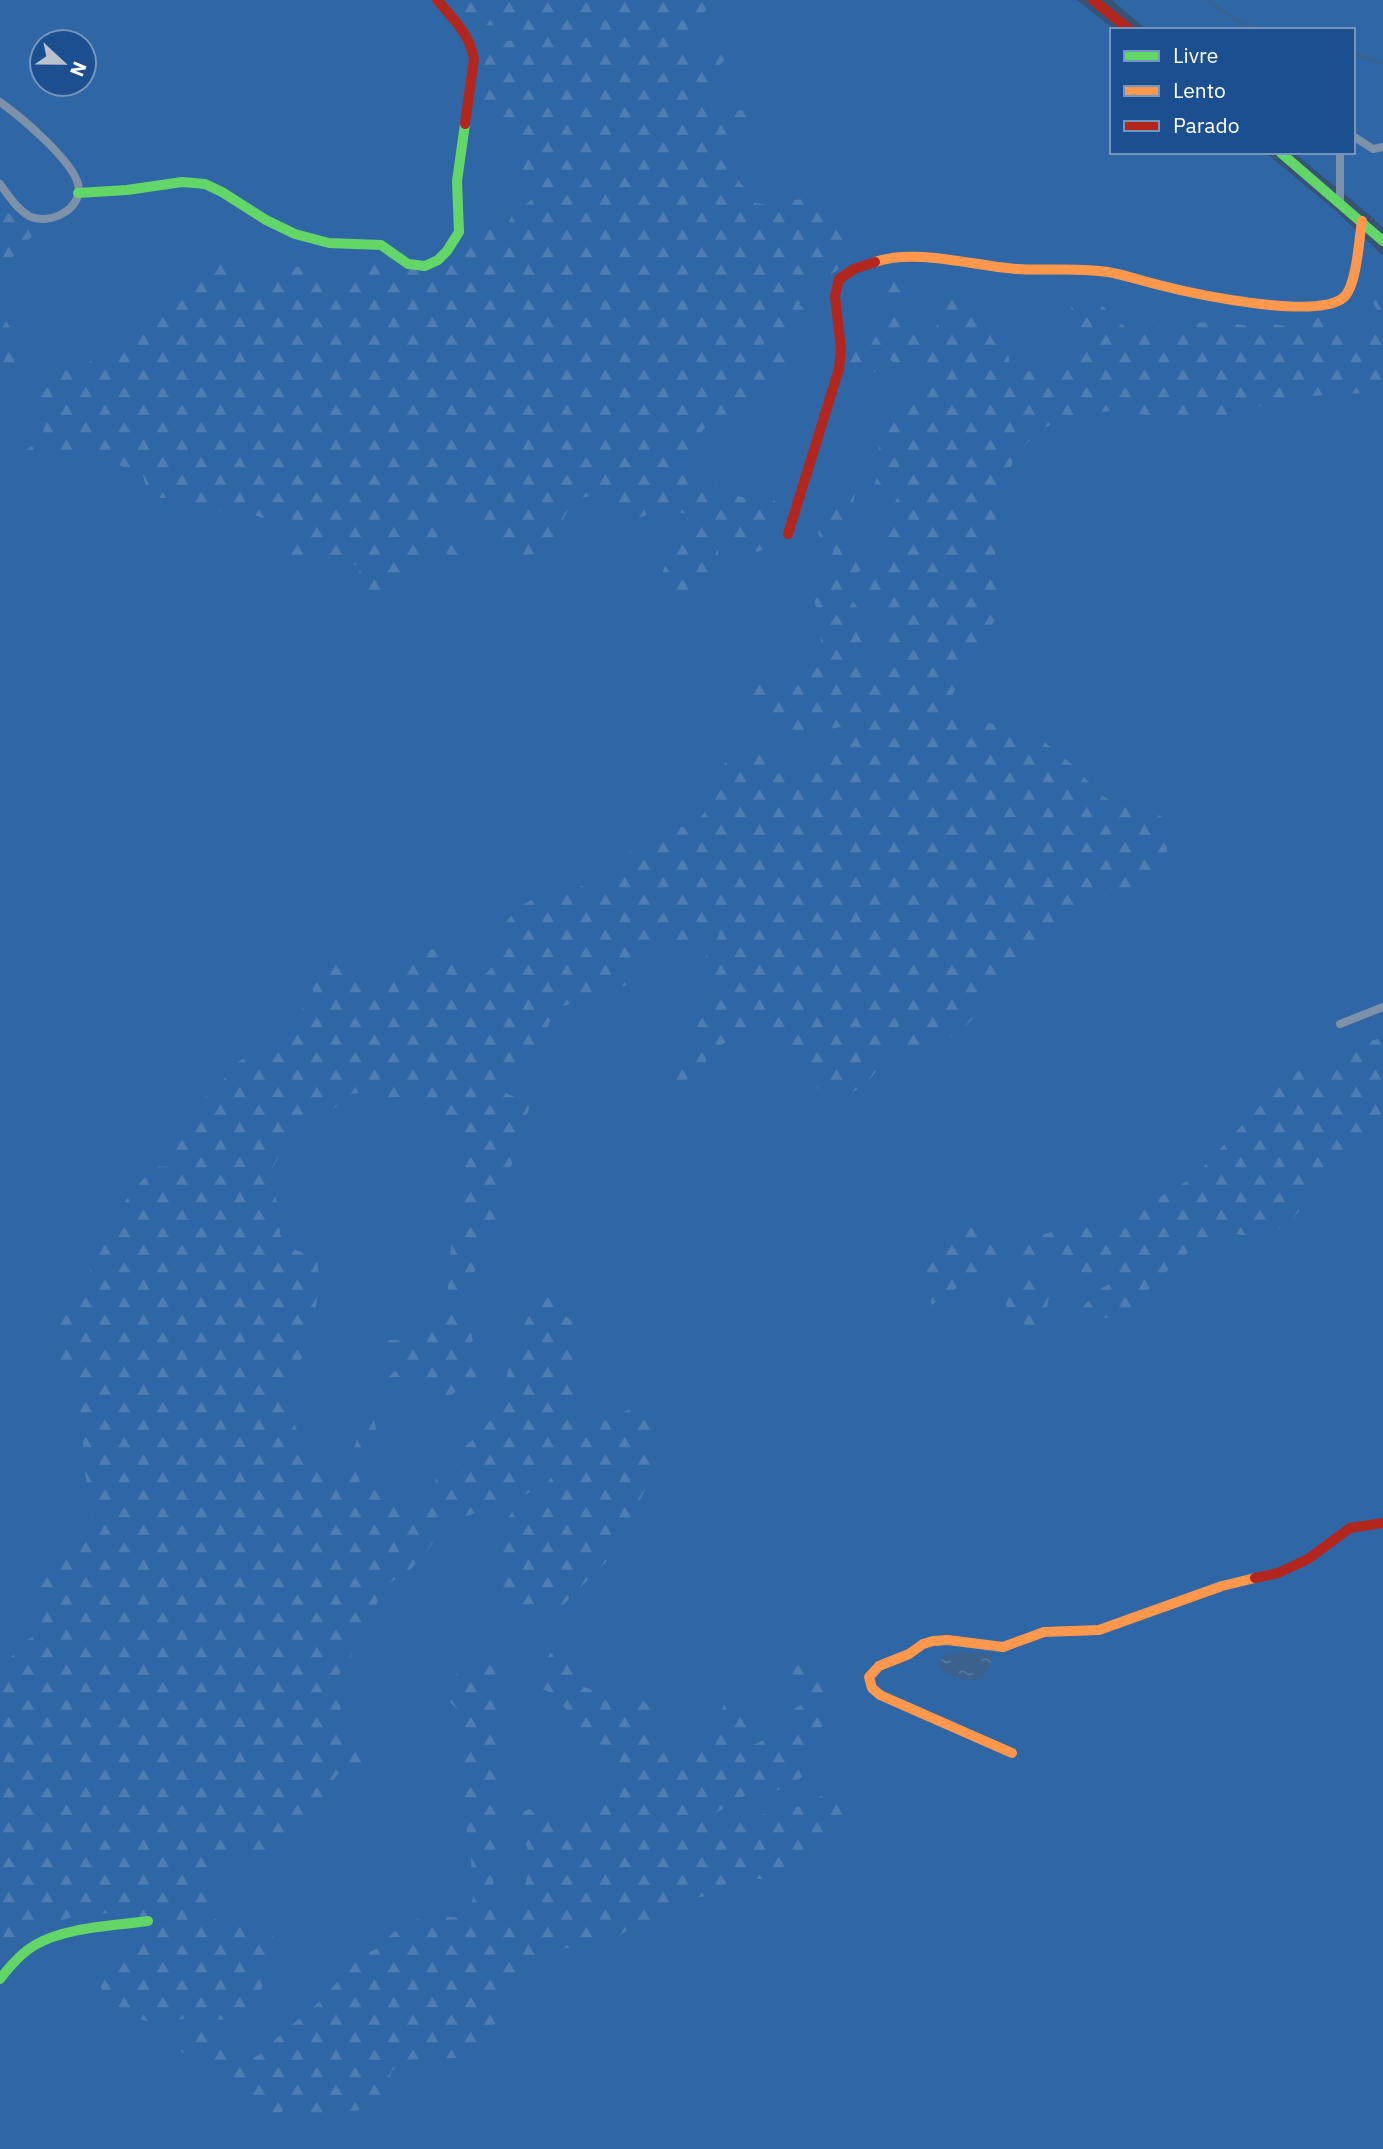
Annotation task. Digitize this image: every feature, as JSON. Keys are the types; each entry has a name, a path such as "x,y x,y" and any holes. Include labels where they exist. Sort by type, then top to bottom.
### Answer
{"street":[{"path":"78,193 174,183 205,184 295,234 329,243 381,245 412,266 432,263 452,245 459,232 457,181 474,59 472,46 466,35 437,0"},
{"path":"1093,0 1128,28"},
{"path":"0,102 44,139 76,178 78,193 66,211 43,220 21,211 0,184"},
{"path":"1355,137 1373,149 1383,147"},
{"path":"1282,154 1383,241"},
{"path":"1340,154 1340,202"},
{"path":"788,534 839,369 841,349 835,296 836,285 844,274 880,260 915,256 1013,269 1103,271 1234,298 1291,306 1316,306 1330,304 1346,295 1362,221"},
{"path":"1340,1024 1383,1007"},
{"path":"1012,1753 880,1695 873,1690 869,1677 878,1666 933,1641 948,1640 1003,1647 1044,1632 1099,1630 1222,1586 1286,1570 1322,1550 1350,1528 1383,1522"},
{"path":"0,1979 10,1965 39,1943 55,1937 148,1921"}],"green space":[{"path":"0,0 1077,0 1112,28 1110,28 1110,154 1267,154 1336,211 1383,256 1383,2149 0,2149"},
{"path":"446,0 715,0 692,28 690,35 694,53 708,57 721,51 728,43 735,44 714,73 712,96 723,120 738,111 754,107 758,112 750,126 729,143 725,154 735,175 752,200 759,204 806,199 822,204 848,249 850,257 846,263 817,282 799,305 818,313 803,323 775,333 764,344 761,357 765,361 771,360 786,345 793,347 789,362 782,372 762,391 741,418 727,418 706,427 692,451 691,465 701,479 738,496 766,495 780,507 762,550 756,552 736,538 721,538 718,545 718,568 708,588 696,593 671,596 664,586 662,576 665,566 683,536 687,514 657,512 628,523 608,501 591,496 580,499 567,512 547,548 528,555 500,549 470,510 461,505 448,504 440,524 462,542 464,551 461,558 447,554 426,562 415,562 401,575 386,596 372,605 359,595 356,586 360,570 369,567 363,563 341,564 331,560 308,563 295,570 287,543 275,523 237,509 201,509 187,498 160,498 152,494 146,487 143,476 135,469 123,467 90,450 44,454 26,450 42,439 45,422 52,416 34,398 21,394 41,371 49,368 71,371 81,367 137,332 178,284 211,262 222,261 240,274 259,280 305,266 341,281 359,276 383,253 408,268 436,258 457,243 466,225 479,224 506,239 513,214 531,200 532,196 511,172 519,154 517,142 487,119 483,97 483,68 494,43 521,39 540,48 532,36 521,30 470,21 457,14"},
{"path":"1112,0 1383,0 1383,228 1295,154 1355,154 1355,28 1145,28"},
{"path":"0,202 8,213 35,233 0,271"},
{"path":"899,274 908,278 915,288 904,308 910,329 921,325 936,330 941,294 956,295 971,312 986,318 993,340 1009,357 1015,373 1040,370 1057,376 1068,364 1080,341 1071,314 1075,296 1081,293 1093,297 1126,328 1144,324 1169,329 1192,323 1223,321 1262,329 1274,324 1294,328 1329,312 1349,327 1365,327 1372,334 1383,333 1383,392 1312,396 1254,407 1239,414 1217,416 1154,417 1120,410 1091,413 1042,428 1015,456 1004,484 998,518 995,556 999,586 996,618 962,672 948,707 988,723 1031,731 1074,766 1099,793 1116,805 1143,806 1162,817 1169,832 1167,852 1153,878 1136,887 1110,893 1086,906 1044,943 1017,961 1001,975 978,1013 950,1037 895,1053 904,1019 890,1039 880,1065 871,1078 863,1086 846,1094 827,1092 805,1082 795,1053 770,1032 733,1038 723,1044 684,1082 666,1088 657,1084 664,1073 683,1058 699,1023 719,999 720,993 707,981 702,969 719,934 692,945 668,942 646,955 634,978 626,985 619,988 599,988 579,1002 559,1007 553,1012 538,1055 522,1061 504,1073 502,1090 528,1103 529,1109 513,1152 503,1198 490,1237 466,1285 456,1322 465,1322 468,1327 472,1340 468,1360 479,1362 481,1367 478,1378 469,1380 442,1403 429,1403 425,1398 425,1380 413,1379 393,1387 382,1384 395,1371 405,1367 393,1352 382,1346 385,1341 401,1340 418,1334 434,1323 447,1295 452,1240 462,1209 466,1179 463,1149 448,1133 443,1111 426,1109 411,1097 389,1100 360,1093 351,1094 282,1151 272,1169 271,1180 280,1214 280,1234 287,1246 315,1258 318,1264 316,1306 310,1325 313,1336 291,1379 288,1397 289,1409 300,1436 317,1459 337,1471 344,1465 353,1450 367,1399 377,1433 367,1450 366,1464 359,1481 418,1503 433,1493 436,1488 435,1464 453,1472 465,1446 480,1434 500,1407 508,1370 525,1323 551,1287 555,1287 557,1309 573,1322 580,1341 575,1423 556,1447 531,1492 450,1521 409,1571 383,1587 368,1628 355,1637 349,1659 336,1678 342,1704 338,1721 371,1750 380,1765 347,1769 337,1775 327,1789 324,1808 310,1822 304,1835 297,1840 256,1857 233,1858 207,1877 207,1890 217,1896 219,1902 213,1917 231,1924 264,1924 277,1942 276,1954 258,1997 229,2020 191,2018 152,2023 128,2015 104,1993 99,1984 103,1964 130,1945 150,1926 150,1918 147,1916 97,1913 65,1919 23,1940 0,1962 0,1665 35,1634 41,1624 39,1584 42,1568 69,1549 87,1532 91,1523 78,1397 71,1381 55,1363 59,1333 53,1319 55,1312 65,1303 97,1293 88,1261 91,1250 141,1182 157,1167 171,1166 182,1129 194,1104 212,1093 241,1060 252,1055 277,1053 289,1046 300,1030 298,1017 306,1001 310,1002 311,1007 321,1009 325,1003 324,998 314,993 313,978 327,957 345,959 372,976 388,982 407,955 427,952 447,942 452,943 456,967 479,982 498,958 502,947 502,929 518,909 532,900 548,895 556,896 565,888 579,884 591,892 597,890 609,880 633,848 649,844 662,829 671,825 689,828 709,805 725,762 735,750 744,747 753,750 785,778 794,781 804,780 817,772 849,740 849,731 842,727 795,734 782,731 773,717 753,706 749,686 760,661 782,686 789,681 807,677 814,670 821,639 813,598 830,563 833,549 832,542 822,539 818,534 820,523 847,488 853,486 856,488 847,539 864,547 866,557 852,590 852,597 860,610 856,623 865,642 865,663 883,680 882,615 872,603 866,586 870,575 882,561 888,521 913,466 908,459 903,462 882,490 874,492 880,444 886,426 903,408 927,373 924,357 900,368 886,356 872,353 869,359 876,368 875,372 858,376 850,366 848,346 849,336 854,333 871,345 885,319 882,283"},
{"path":"1377,292 1383,292 1383,321 1371,299"},
{"path":"0,313 17,340 23,360 19,379 12,388 0,385"},
{"path":"1383,1040 1383,1112 1359,1135 1324,1184 1290,1222 1263,1238 1236,1234 1217,1235 1185,1255 1154,1283 1130,1310 1118,1318 1106,1318 1082,1308 1098,1290 1111,1283 1103,1277 1076,1269 1061,1255 1052,1252 1042,1257 1035,1275 1034,1287 1051,1288 1047,1306 1036,1328 1007,1313 1006,1300 1017,1281 1017,1256 997,1263 989,1282 972,1283 958,1288 932,1305 925,1287 925,1269 968,1206 979,1230 1002,1240 1019,1241 1117,1219 1194,1177 1273,1092 1301,1069 1343,1064 1366,1042"},
{"path":"638,1404 646,1412 655,1437 651,1453 657,1476 647,1486 612,1556 561,1607 540,1604 512,1605 498,1599 496,1563 500,1537 510,1515 520,1504 542,1495 559,1460 583,1433"},
{"path":"558,1652 569,1665 578,1684 596,1690 609,1699 639,1697 652,1709 655,1728 665,1737 675,1759 680,1761 703,1734 717,1732 723,1706 730,1698 747,1701 749,1744 763,1740 771,1742 788,1723 795,1708 811,1699 799,1687 797,1679 790,1675 789,1670 800,1663 821,1668 826,1692 825,1717 820,1733 813,1741 806,1775 775,1792 759,1787 711,1816 707,1829 735,1817 748,1819 801,1806 821,1796 833,1798 843,1807 844,1828 836,1836 811,1842 777,1874 762,1879 740,1879 726,1884 714,1895 667,1909 648,1926 631,1928 605,1945 557,1949 546,1959 530,1967 510,1988 498,2005 496,2024 484,2027 480,2057 404,2060 391,2072 384,2095 372,2107 311,2117 285,2106 274,2126 268,2124 238,2093 224,2084 213,2063 203,2057 177,2050 183,2037 213,2031 225,2037 240,2058 255,2057 318,2003 361,1956 376,1949 405,1922 435,1916 468,1918 473,1898 471,1858 464,1813 466,1770 463,1762 460,1712 445,1697 459,1670 471,1661 487,1662 498,1673 499,1753 503,1774 493,1877 494,1895 499,1902 512,1909 517,1906 530,1860 520,1831 523,1812 529,1809 553,1821 572,1825 585,1811 594,1810 603,1801 617,1771 616,1760 607,1749 574,1725 566,1709 551,1693 542,1689 544,1666 550,1653"}],"water":[{"path":"960,1652 993,1655 985,1674 980,1678 965,1680 940,1668 939,1663 944,1656"}],"waterway":[{"path":"1207,0 1252,28"},
{"path":"1355,54 1383,63"}],"traffic: fast":[{"path":"78,193 127,190 182,182 205,184 295,234 329,243 381,245 408,264 425,266 438,260 459,232 457,181 465,124"},
{"path":"1282,154 1383,241"},
{"path":"0,1979 25,1952 47,1939 90,1928 148,1921"}],"traffic: slow":[{"path":"875,262 891,258 926,257 1017,269 1097,271 1225,299 1307,307 1328,304 1343,298 1348,292 1354,273 1362,221"},
{"path":"1012,1753 880,1695 872,1688 869,1677 879,1666 933,1641 948,1640 1003,1647 1044,1632 1099,1630 1222,1586 1255,1578"}],"traffic: jam":[{"path":"437,0 455,20 472,50 474,59 465,124"},
{"path":"1093,0 1128,28"},
{"path":"788,534 839,369 841,349 835,296 839,279 854,269 875,262"},
{"path":"1255,1578 1278,1573 1308,1559 1350,1528 1383,1523"}]}
